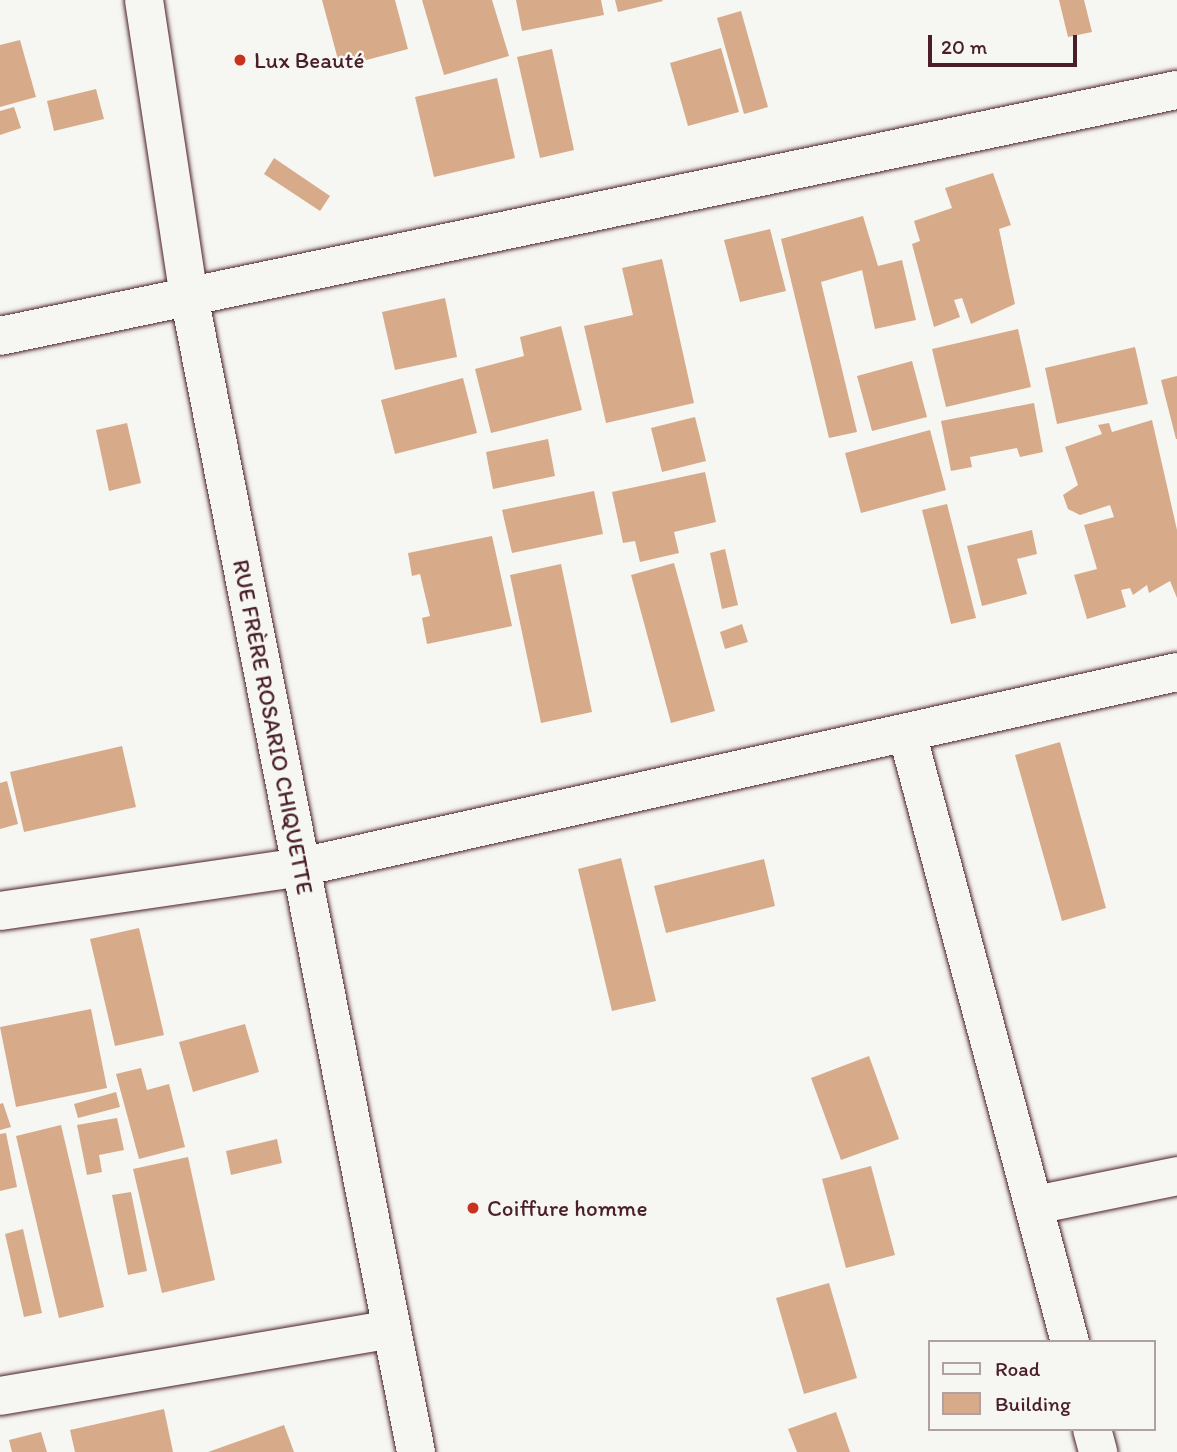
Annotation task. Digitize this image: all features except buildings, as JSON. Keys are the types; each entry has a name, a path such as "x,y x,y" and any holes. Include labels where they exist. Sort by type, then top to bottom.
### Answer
{"street":[{"name":"RUE FRÈRE ROSARIO CHIQUETTE","path":"145,0 189,296 388,1330 416,1452"},
{"path":"0,336 1177,90"},
{"path":"0,911 300,867 1177,672"},
{"path":"907,733 1069,1340"},
{"path":"1035,1205 1177,1176"},
{"path":"0,1396 388,1330"},
{"path":"1093,1431 1098,1452"}],"place":[{"name":"Lux Beauté","path":"240,60"},
{"name":"Coiffure homme","path":"473,1208"}]}
